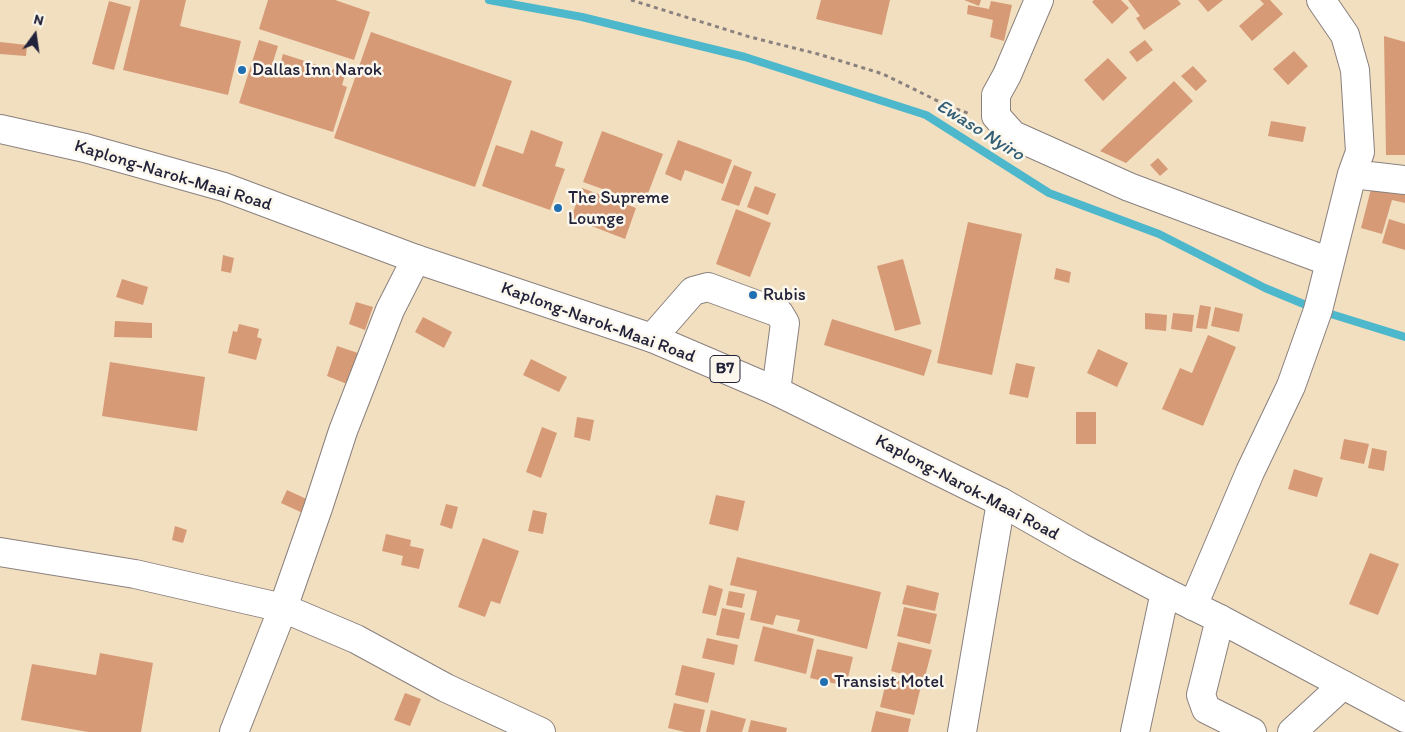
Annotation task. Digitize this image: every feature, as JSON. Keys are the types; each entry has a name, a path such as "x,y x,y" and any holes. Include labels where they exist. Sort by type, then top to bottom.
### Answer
{"main road":[{"path":"1039,0 1007,75 996,95 996,116 1013,134 1110,179 1330,262"},
{"path":"1193,606 1250,472 1291,386 1318,310 1352,174 1360,152 1355,70 1345,35 1322,0"},
{"name":"Kaplong-Narok-Maai Road","path":"0,129 85,148 224,187 416,259 652,338 776,390 1001,502 1080,547 1405,718"},
{"path":"1352,174 1405,180"},
{"path":"234,732 283,608 343,431 386,318 416,259"},
{"path":"652,338 693,291 708,288 779,313 785,323 776,390"},
{"path":"962,732 1001,502"},
{"path":"0,552 135,574 283,608 356,639 446,688 541,732"},
{"path":"1135,732 1165,592"},
{"path":"1220,619 1201,695 1206,709 1252,732"},
{"path":"1292,732 1343,685"}],"path":[{"path":"630,0 750,37 818,54 883,74 946,105 976,116 996,116"}],"building":[{"path":"140,0 186,0 180,26 241,41 228,95 123,70"},
{"path":"268,0 335,0 370,12 354,60 259,29"},
{"path":"821,0 890,0 882,35 816,19"},
{"path":"964,0 981,0 979,6"},
{"path":"1094,0 1121,0 1129,8 1112,24 1092,2"},
{"path":"1128,0 1178,0 1181,4 1144,30 1136,18 1140,16"},
{"path":"1198,0 1223,0 1208,12"},
{"path":"1260,0 1270,0 1283,14 1252,41 1239,26 1264,4"},
{"path":"109,1 131,7 114,70 92,64"},
{"path":"991,1 1012,5 1004,41 990,37 993,20 967,14 968,5 989,9"},
{"path":"371,32 512,81 475,187 334,138"},
{"path":"1384,36 1405,42 1405,155 1386,155"},
{"path":"259,40 278,46 272,65 279,68 283,54 333,70 335,66 347,69 342,85 347,87 333,132 239,103"},
{"path":"1145,40 1153,50 1137,62 1129,52"},
{"path":"0,42 27,45 26,56 0,54"},
{"path":"1294,51 1308,66 1288,85 1273,69"},
{"path":"1108,58 1127,78 1103,101 1084,80"},
{"path":"1193,66 1207,81 1196,91 1181,76"},
{"path":"1174,81 1193,101 1126,163 1100,151"},
{"path":"1271,121 1306,127 1303,142 1268,136"},
{"path":"531,130 563,142 555,166 565,169 550,210 482,186 496,145 523,154"},
{"path":"602,131 663,154 644,204 583,182"},
{"path":"678,140 732,160 723,184 685,170 681,181 665,174"},
{"path":"1158,158 1168,169 1160,176 1150,165"},
{"path":"734,165 752,172 739,206 721,200"},
{"path":"755,186 776,194 768,215 747,207"},
{"path":"582,188 636,208 625,239 571,218"},
{"path":"1371,189 1405,189 1405,203 1392,200 1382,234 1361,228"},
{"path":"736,209 771,223 750,277 716,264"},
{"path":"1389,219 1405,224 1405,250 1382,243"},
{"path":"968,222 1022,234 992,375 937,363"},
{"path":"223,255 234,258 231,273 221,271"},
{"path":"903,259 921,324 895,331 877,266"},
{"path":"1056,268 1071,272 1069,283 1054,279"},
{"path":"122,279 148,287 143,305 116,297"},
{"path":"356,302 373,307 365,330 349,324"},
{"path":"1200,305 1211,307 1207,329 1196,328"},
{"path":"1215,307 1243,314 1239,332 1211,326"},
{"path":"1145,313 1167,315 1166,331 1145,329"},
{"path":"1173,313 1194,315 1192,332 1171,329"},
{"path":"423,317 452,332 444,348 415,332"},
{"path":"832,319 932,350 924,376 824,345"},
{"path":"115,321 152,323 152,338 114,337"},
{"path":"239,324 259,329 257,337 262,339 256,360 228,353 233,331 237,332"},
{"path":"1208,335 1236,347 1203,426 1162,409 1180,368 1192,373"},
{"path":"337,346 358,353 347,384 327,376"},
{"path":"1098,349 1128,363 1117,387 1087,373"},
{"path":"531,359 567,377 559,392 523,375"},
{"path":"110,362 205,377 197,431 102,416"},
{"path":"1016,363 1035,367 1028,398 1009,394"},
{"path":"1076,412 1096,412 1096,444 1076,444"},
{"path":"577,417 594,420 590,441 574,437"},
{"path":"542,427 557,433 541,478 526,472"},
{"path":"1344,439 1369,444 1364,464 1340,459"},
{"path":"1372,448 1387,451 1384,471 1368,468"},
{"path":"1294,469 1323,478 1317,497 1288,489"},
{"path":"287,490 313,502 307,515 281,503"},
{"path":"716,495 745,501 738,531 709,524"},
{"path":"446,504 458,507 452,529 440,525"},
{"path":"533,510 547,513 543,534 528,531"},
{"path":"175,526 187,530 183,543 172,540"},
{"path":"386,534 411,540 410,546 424,549 419,569 401,565 403,556 382,551"},
{"path":"483,538 519,551 500,604 491,601 485,617 458,607"},
{"path":"1370,553 1399,564 1378,615 1349,604"},
{"path":"737,557 881,592 867,649 797,631 800,620 776,615 773,625 750,620 757,591 730,585"},
{"path":"709,585 723,589 716,616 702,613"},
{"path":"907,585 939,593 935,611 902,604"},
{"path":"729,591 745,594 742,608 726,605"},
{"path":"904,607 937,614 930,644 897,636"},
{"path":"722,608 745,613 739,639 716,635"},
{"path":"763,626 814,639 806,674 754,661"},
{"path":"707,638 738,645 734,665 702,658"},
{"path":"898,642 932,650 924,680 891,671"},
{"path":"817,649 853,657 846,686 810,678"},
{"path":"100,653 153,663 141,732 88,732 21,720 32,664 96,675"},
{"path":"682,665 715,673 708,703 675,695"},
{"path":"887,678 921,686 914,715 880,707"},
{"path":"405,693 421,699 410,726 394,720"},
{"path":"674,703 705,710 700,732 685,732 668,728"},
{"path":"711,710 746,719 742,732 706,732"},
{"path":"876,711 911,719 908,732 871,732"},
{"path":"751,720 787,728 786,732 748,732"}],"waterway":[{"name":"Ewaso Nyiro","path":"489,0 582,17 745,57 926,115 1049,193 1159,234 1265,288 1318,310 1405,337"}],"place":[{"name":"Dallas Inn Narok","path":"242,70"},
{"name":"The Supreme Lounge","path":"558,208"},
{"name":"Rubis","path":"753,295"},
{"name":"Transist Motel","path":"824,682"}]}
